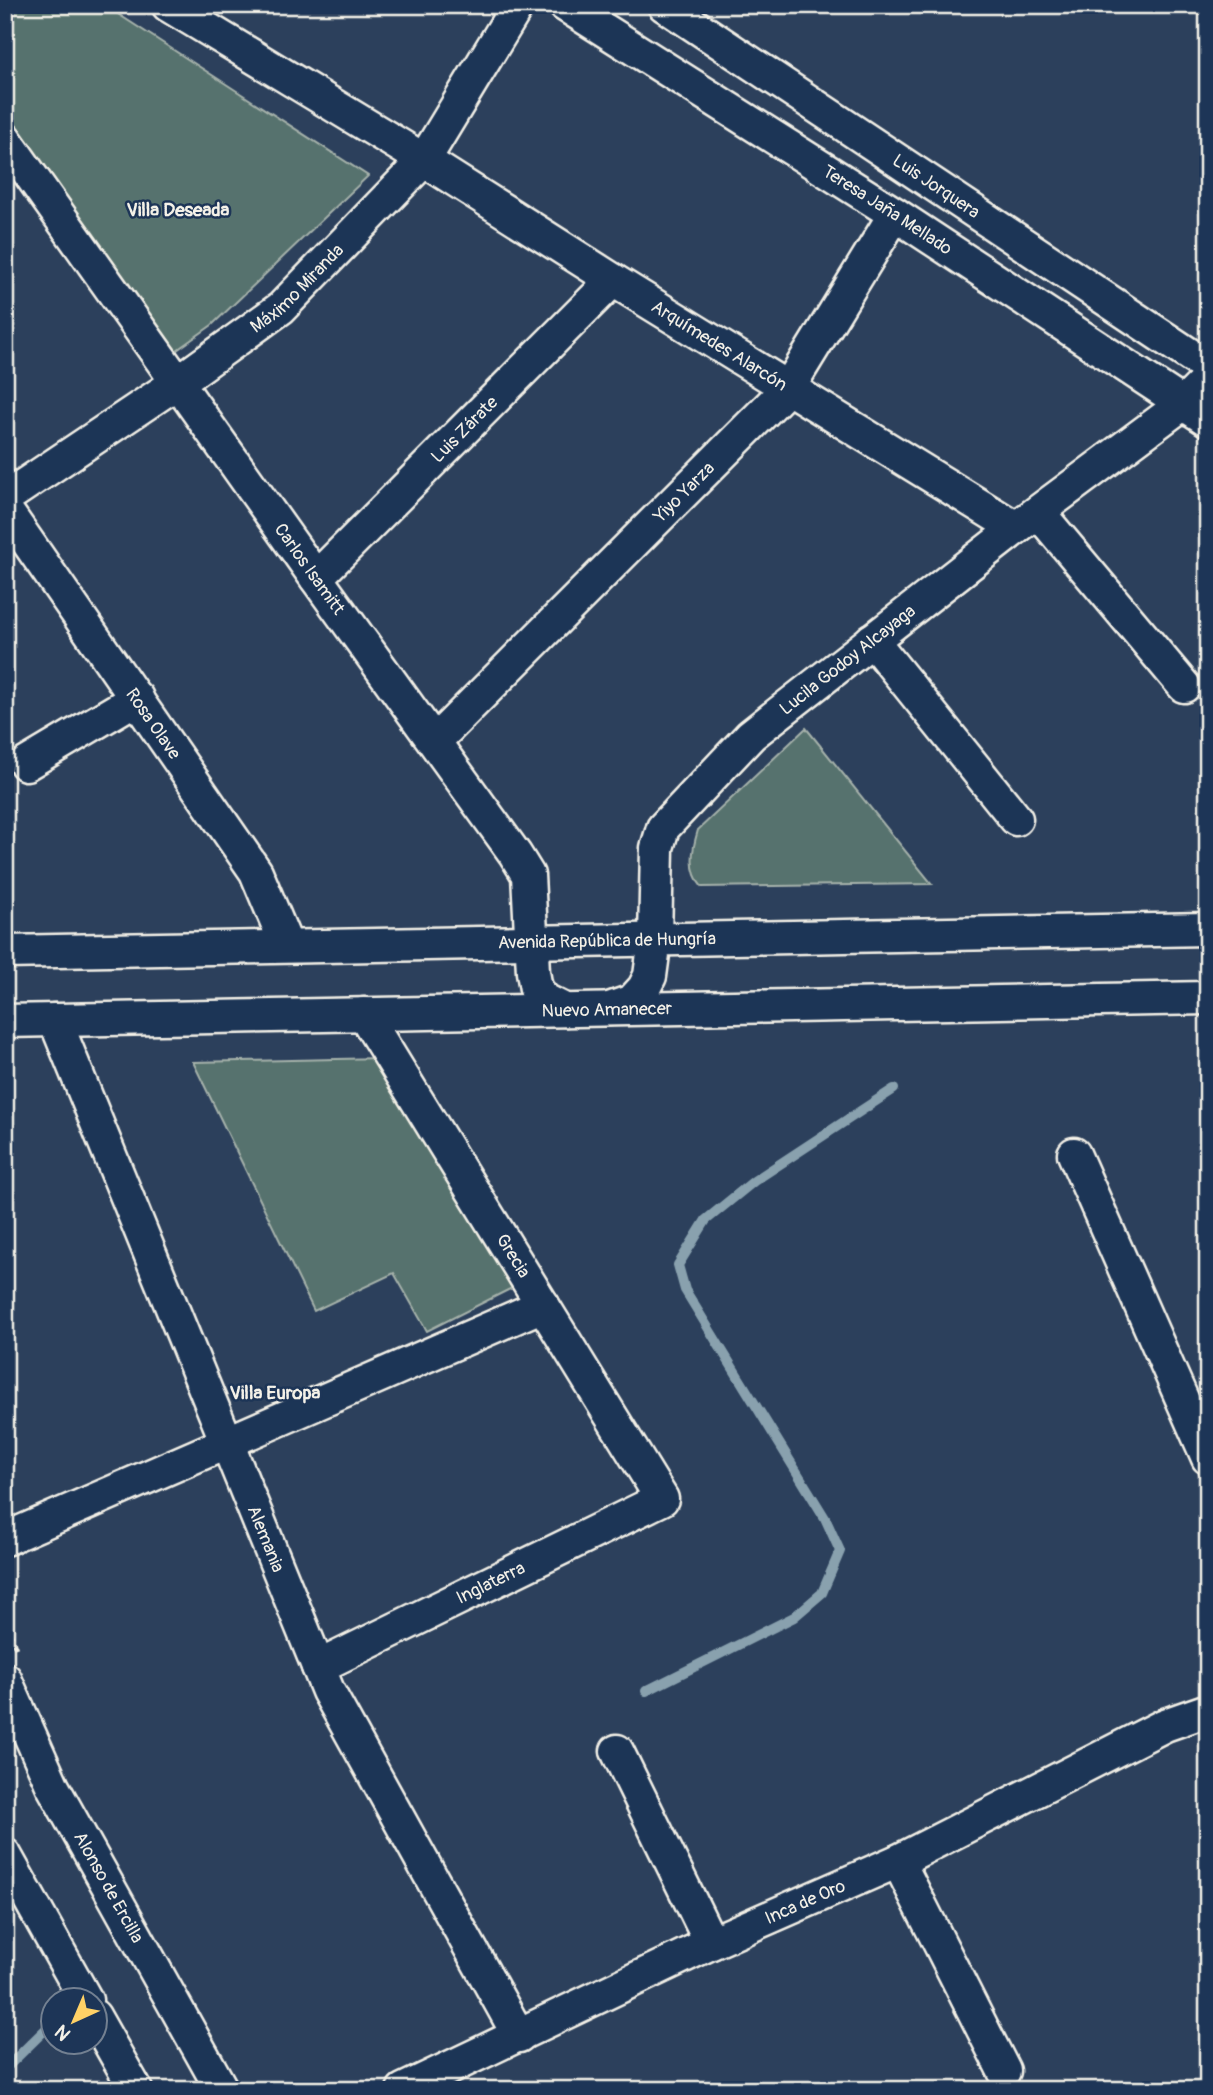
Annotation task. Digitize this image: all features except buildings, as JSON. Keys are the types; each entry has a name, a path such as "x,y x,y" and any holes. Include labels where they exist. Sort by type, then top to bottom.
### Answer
{"street":[{"name":"Arquímedes Alarcón","path":"168,5 424,160 789,387 1027,520 1184,686"},
{"name":"Máximo Miranda","path":"5,498 178,382 281,308 424,160 518,5"},
{"name":"Teresa Jaña Mellado","path":"565,5 895,214 1196,412"},
{"name":"Luis Jorquera","path":"664,5 1208,367"},
{"name":"Carlos Isamitt","path":"5,139 515,854 528,875 536,989 545,1000 565,1010"},
{"name":"Yiyo Yarza","path":"435,741 789,387 895,214"},
{"name":"Luis Zárate","path":"316,578 613,280"},
{"name":"Lucila Godoy Alcayaga","path":"607,1010 632,1001 644,988 650,976 655,939 657,848 663,828 751,734 1027,520 1196,412 1208,379"},
{"name":"Rosa Olave","path":"5,509 256,872 287,946"},
{"path":"872,640 1016,818"},
{"path":"26,764 138,698"},
{"name":"Avenida República de Hungría","path":"5,952 1208,929"},
{"name":"Nuevo Amanecer","path":"5,1021 1208,998"},
{"name":"Grecia","path":"364,1014 662,1499"},
{"name":"Alemania","path":"55,1020 328,1690 519,2036"},
{"path":"1074,1154 1208,1458"},
{"path":"5,1539 542,1305"},
{"name":"Inglaterra","path":"318,1667 662,1499"},
{"name":"Alonso de Ercilla","path":"5,1679 53,1787 222,2090"},
{"name":"Inca de Oro","path":"403,2090 711,1943 898,1861 1165,1725 1208,1710"},
{"path":"617,1751 711,1943"},
{"path":"5,1854 78,1986"},
{"path":"898,1861 1004,2071"},
{"path":"108,2041 136,2090"}],"green space":[{"path":"5,5 104,5 368,176 212,325 174,352 5,109"},
{"path":"806,728 932,884 702,887 693,867 698,830"},
{"path":"382,1058 514,1287 427,1331 394,1273 314,1311 193,1062"}],"waterway":[{"path":"646,1691 794,1617 822,1593 840,1551 825,1518 685,1290 678,1265 706,1220 754,1181 894,1089"},
{"path":"5,2069 38,2037"}],"district":[{"name":"Villa Deseada","path":"178,210"},
{"name":"Villa Europa","path":"275,1393"}]}
